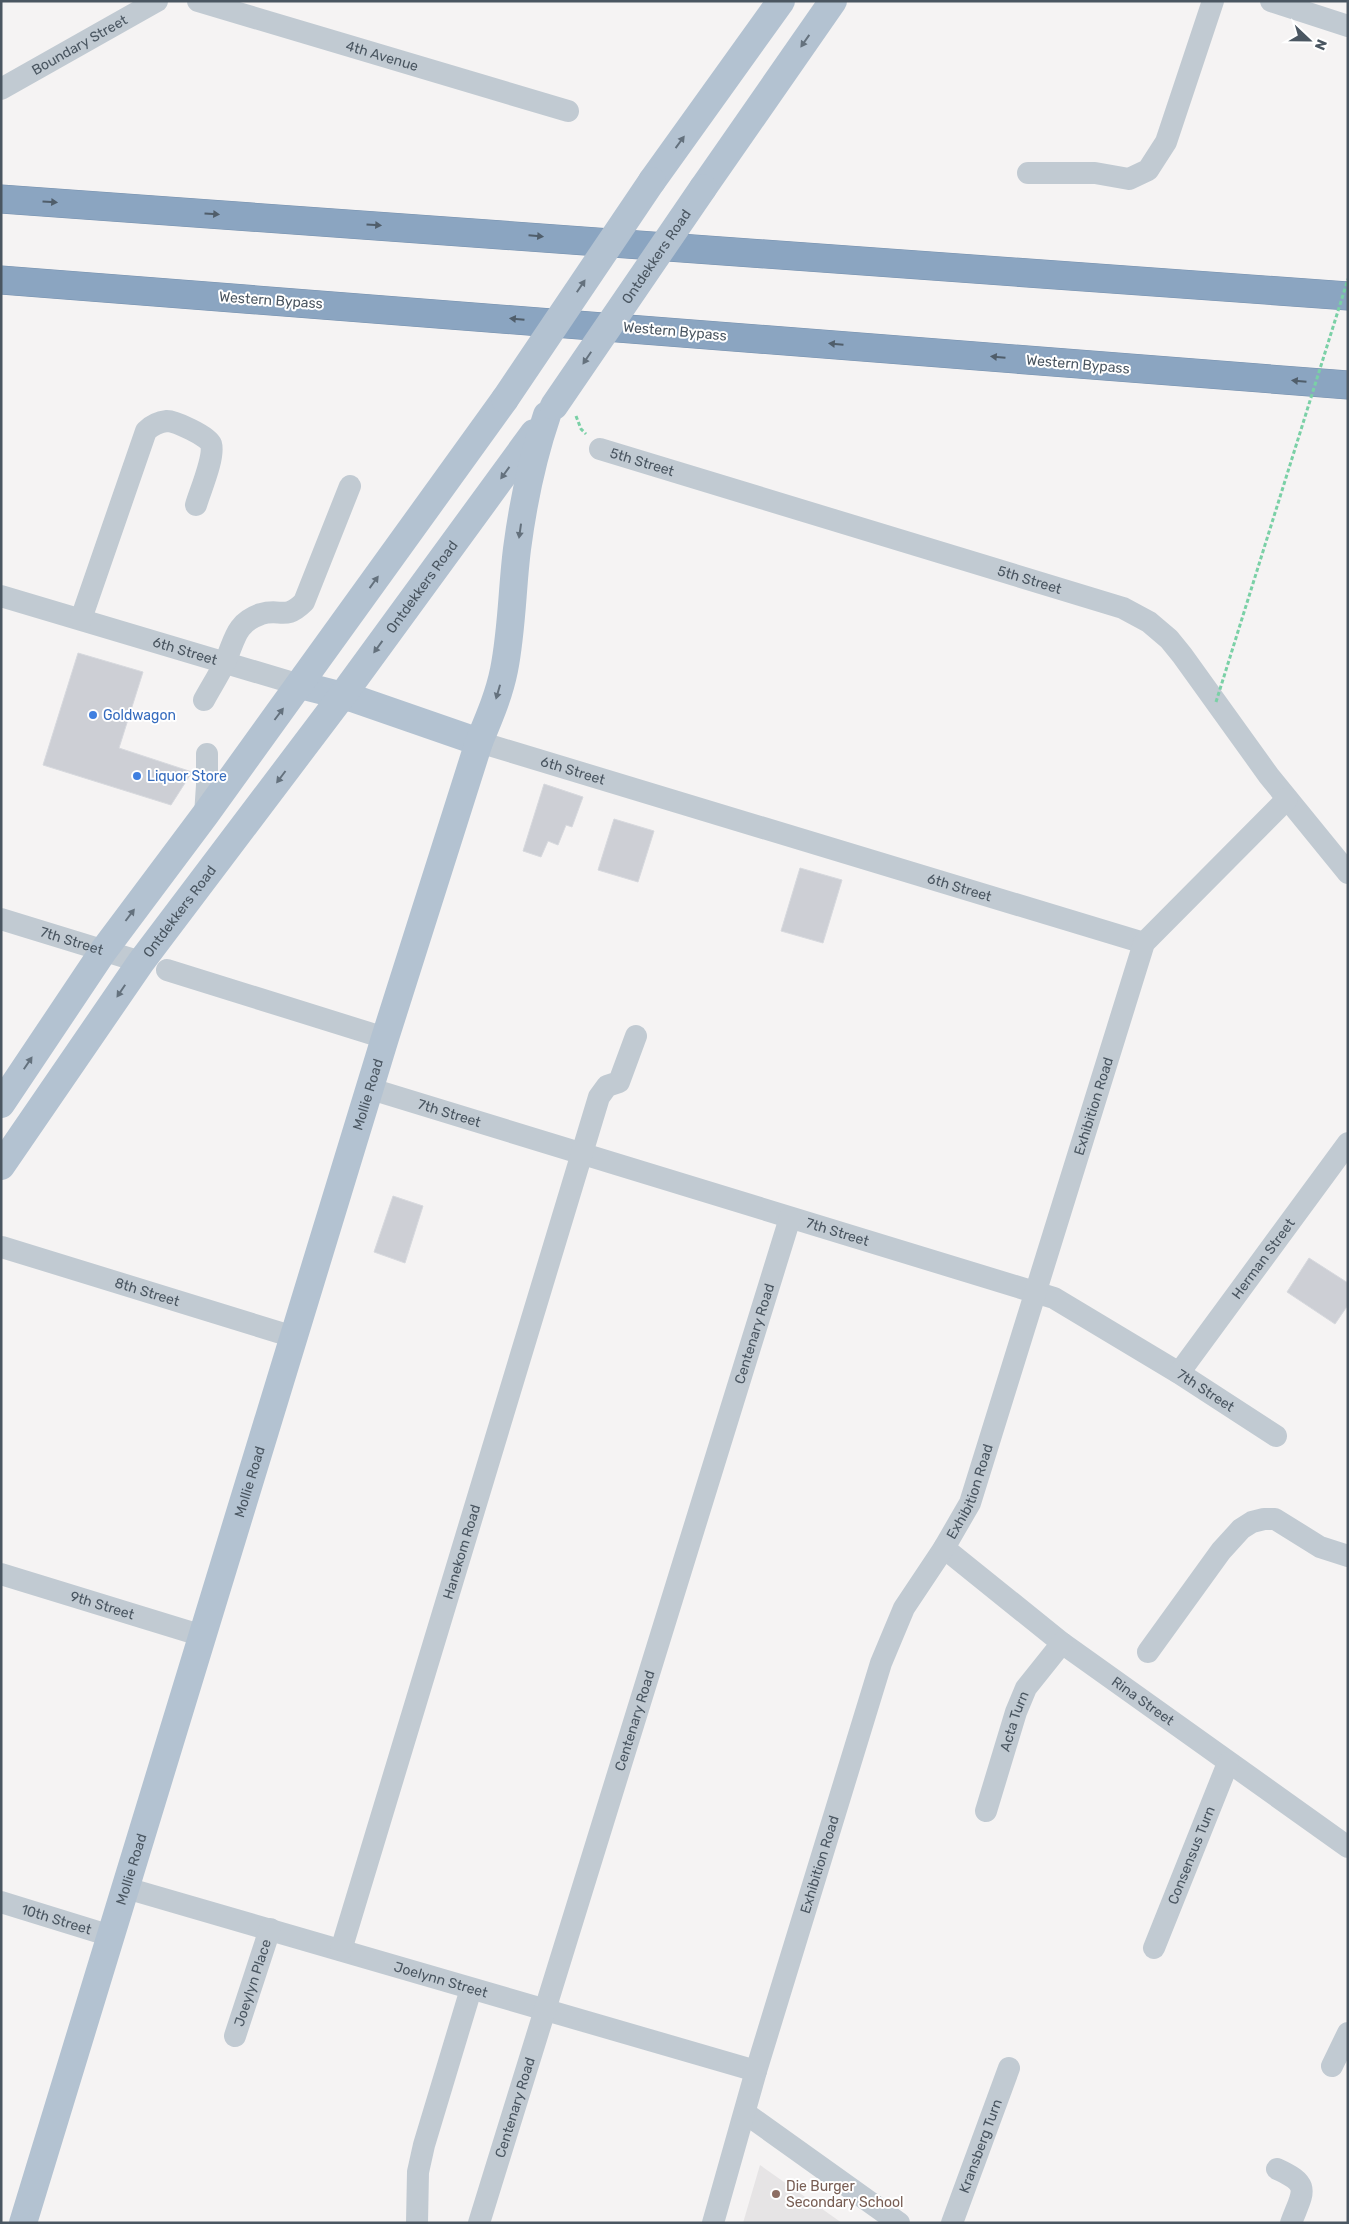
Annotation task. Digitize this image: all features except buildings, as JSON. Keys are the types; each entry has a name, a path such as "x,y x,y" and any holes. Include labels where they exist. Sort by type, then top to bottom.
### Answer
{"highway":[{"path":"1,199 1348,296"},
{"name":"Western Bypass","path":"1,280 1348,385"}],"main road":[{"path":"1,1104 104,950 300,685 505,399 652,181 781,1"},
{"name":"Ontdekkers Road","path":"1,1166 141,962 342,696 556,403 833,1"},
{"name":"Mollie Road","path":"22,2223 371,1089 385,1038 479,742 498,696 504,669 525,493 534,453 556,403"},
{"name":"6th Street","path":"300,685 342,696 479,742"}],"street":[{"name":"Boundary Street","path":"1,89 157,1"},
{"name":"4th Avenue","path":"198,1 568,111"},
{"path":"1028,173 1095,173 1129,179 1148,170 1166,142 1213,1"},
{"path":"1272,1 1348,26"},
{"path":"81,619 146,431 154,424 168,421 205,436 211,444 212,455 196,505"},
{"name":"5th Street","path":"600,449 1123,608 1149,622 1169,639 1287,799 1348,873"},
{"path":"204,700 225,662 235,635 245,622 268,613 289,614 304,602 350,486"},
{"name":"6th Street","path":"1,596 300,685"},
{"name":"6th Street","path":"479,742 1144,943"},
{"name":"Exhibition Road","path":"712,2223 756,2070 881,1664 904,1608 944,1548 970,1503 1144,943 1287,799"},
{"name":"7th Street","path":"1,919 141,962"},
{"path":"166,970 385,1038"},
{"name":"Hanekom Road","path":"341,1950 599,1097 607,1086 618,1084 636,1036"},
{"name":"7th Street","path":"371,1089 1054,1298 1179,1373 1276,1436"},
{"name":"Herman Street","path":"1179,1373 1348,1143"},
{"name":"Centenary Road","path":"479,2223 790,1218"},
{"name":"8th Street","path":"2,1247 294,1337"},
{"path":"1148,1652 1221,1551 1241,1529 1252,1522 1275,1519 1320,1547 1348,1556"},
{"name":"Rina Street","path":"944,1548 1062,1643 1348,1847"},
{"name":"9th Street","path":"1,1574 203,1636"},
{"name":"Acta Turn","path":"986,1812 1016,1712 1026,1688 1062,1643"},
{"name":"Consensus Turn","path":"1154,1948 1228,1763"},
{"name":"Joelynn Street","path":"126,1888 756,2070"},
{"name":"10th Street","path":"1,1902 111,1936"},
{"name":"Joeylyn Place","path":"235,2036 270,1929"},
{"path":"417,2223 417,2186 424,2145 471,1988"},
{"path":"1332,2066 1348,2033"},
{"name":"Kransberg Turn","path":"952,2223 1009,2068"},
{"path":"745,2113 900,2223"},
{"path":"1277,2169 1298,2180 1302,2188 1302,2195 1291,2223"}],"path":[{"path":"1216,702 1348,280"},
{"path":"556,403 600,449"}],"shaded area":[{"name":"Die Burger Secondary School","path":"760,2165 842,2223 743,2223"}],"place":[{"name":"Goldwagon","path":"93,715"},
{"name":"Liquor Store","path":"137,776"},
{"name":"Die Burger Secondary School","path":"776,2194"}]}
